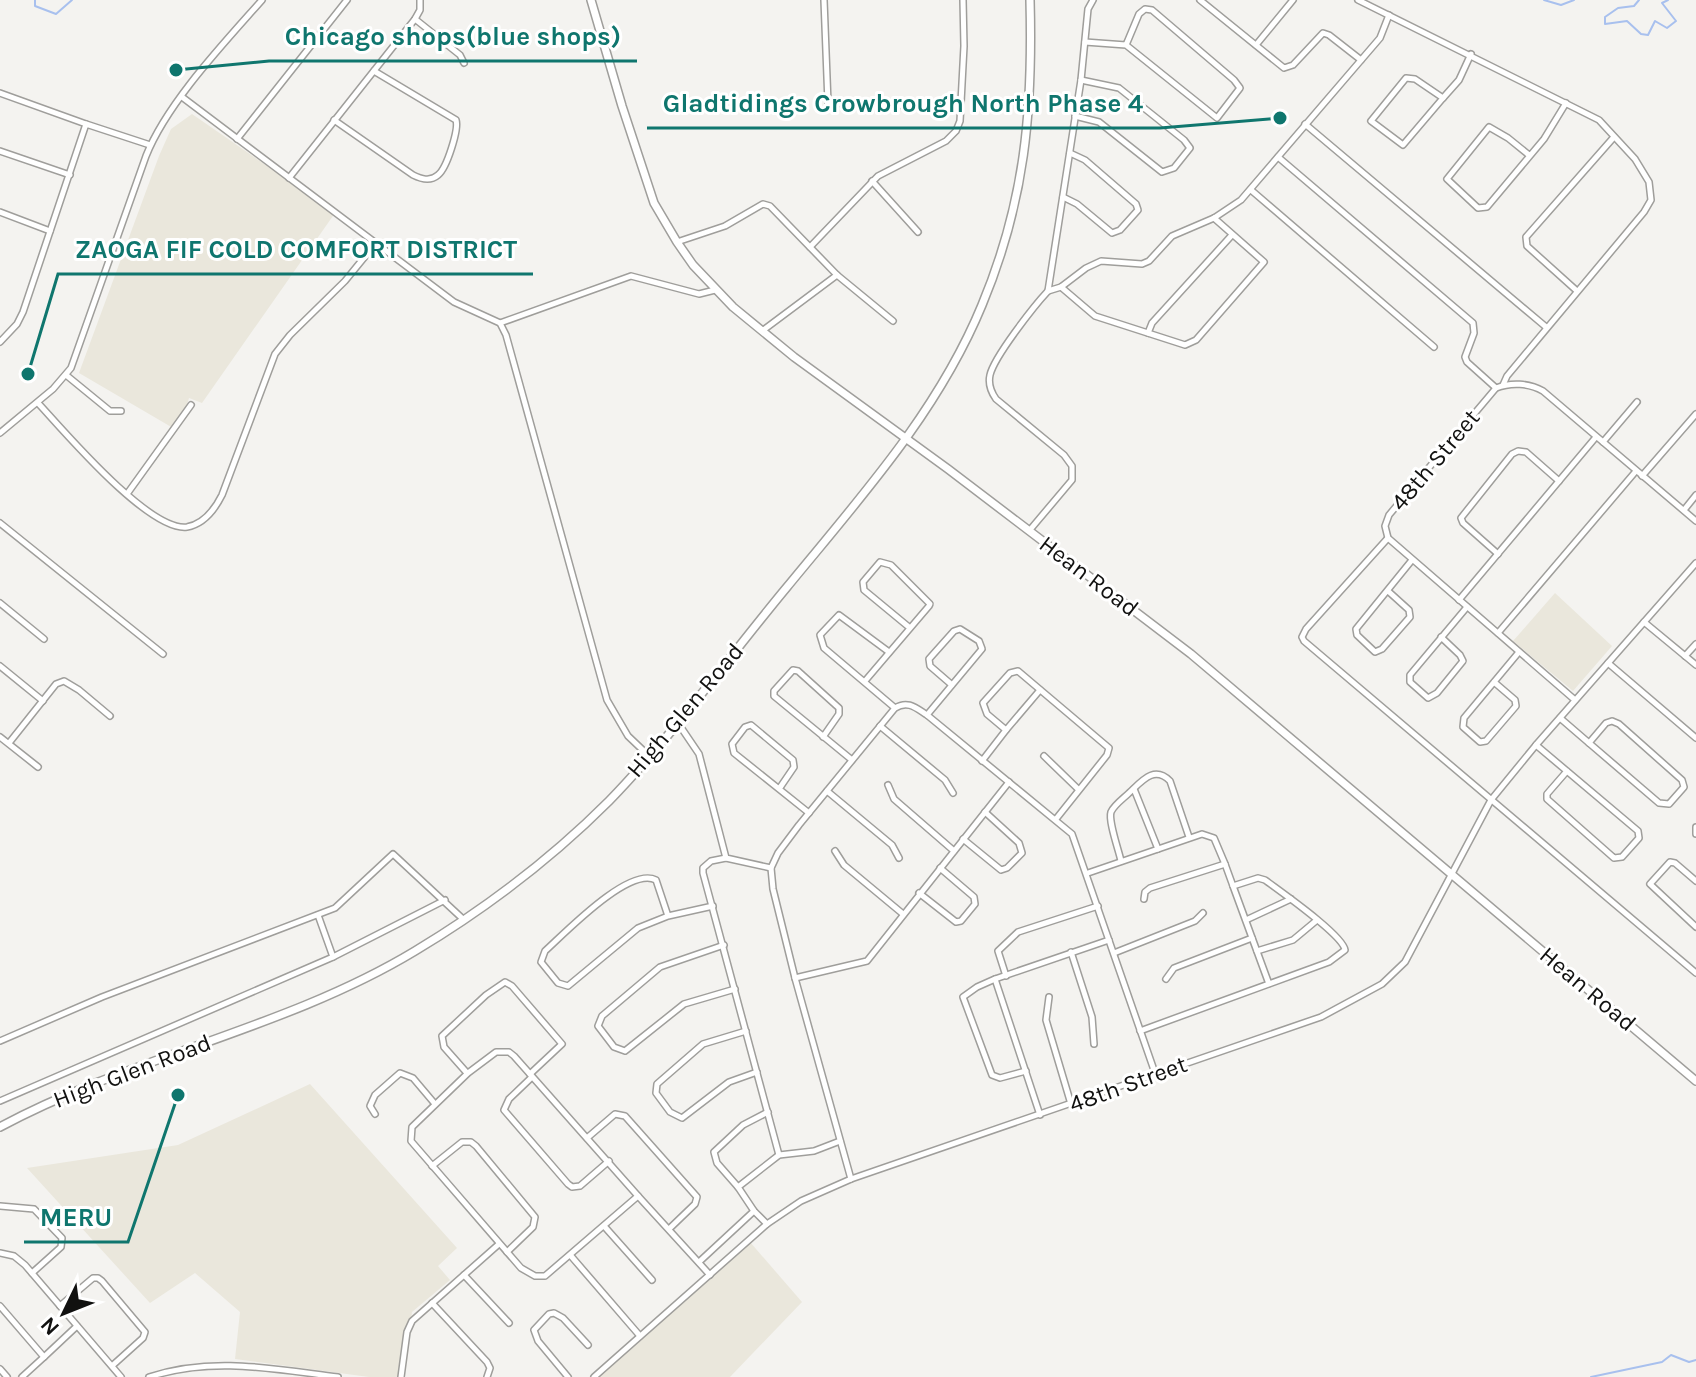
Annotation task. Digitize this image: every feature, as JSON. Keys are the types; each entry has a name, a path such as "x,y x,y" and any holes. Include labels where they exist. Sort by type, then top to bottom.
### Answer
{"main road":[{"name":"Hean Road","path":"591,0 654,203 677,242 715,290 761,331 1191,654 1696,1081"},
{"name":"High Glen Road","path":"0,1127 47,1104 332,993 389,966 464,920 560,846 609,800 677,722 906,439 950,373 982,305 1004,245 1022,173 1029,118 1030,0"}],"street":[{"path":"1,431 38,403 66,375 80,347 150,145 161,124 262,0"},
{"path":"237,139 347,0"},
{"path":"289,178 415,19 420,10 420,0"},
{"path":"824,0 828,103 959,107"},
{"path":"810,247 872,181 952,137 960,121 963,0"},
{"path":"1048,291 1081,80 1088,9 1093,0"},
{"path":"1200,0 1287,69 1320,35 1327,33 1361,60"},
{"path":"1256,45 1293,0"},
{"path":"1358,0 1592,115 1643,170 1649,182 1651,200 1644,212 1546,327 1503,385 1529,385 1543,391 1696,521"},
{"path":"1085,42 1126,45 1217,118 1238,93 1240,88 1234,80 1152,10 1145,9 1139,14 1126,45"},
{"path":"1029,531 1072,480 1074,470 1067,458 996,399 992,392 990,377 1030,311 1048,291 1061,287 1094,263 1142,264 1149,261 1172,236 1214,218 1241,200 1380,38 1389,15"},
{"path":"415,19 460,55 464,63"},
{"path":"1443,98 1415,79 1406,78 1371,121 1403,145 1459,80 1471,54"},
{"path":"334,120 413,175 424,180 438,175 458,129 456,120 374,71"},
{"path":"1075,116 1099,122 1162,172 1174,168 1190,148 1119,88 1081,80"},
{"path":"0,93 150,145"},
{"path":"182,97 454,302 500,323 506,335 607,700 628,736 649,756"},
{"path":"1529,155 1489,127 1447,179 1478,208 1483,209 1544,139 1566,103"},
{"path":"0,342 20,318 86,124"},
{"path":"1305,124 1546,327"},
{"path":"1577,291 1527,246 1526,237 1614,137"},
{"path":"0,151 70,175"},
{"path":"1063,197 1077,204 1112,233 1120,230 1138,210 1136,204 1090,163 1070,153"},
{"path":"1278,157 1469,318 1475,328 1465,357 1496,388"},
{"path":"872,181 918,232"},
{"path":"1251,190 1434,347"},
{"path":"677,242 715,230 763,204 770,206 837,275 893,321"},
{"path":"0,212 50,231"},
{"path":"1061,287 1095,316 1185,345 1196,340 1264,262 1214,218"},
{"path":"1148,333 1152,323 1232,235"},
{"path":"38,403 97,467 154,516 180,527 199,523 215,508 249,428 275,354 345,281 376,243"},
{"path":"761,331 837,275"},
{"path":"500,323 631,276 699,294 715,290"},
{"path":"66,375 110,411 121,411"},
{"name":"48th Street","path":"1503,385 1496,388 1389,515 1385,526 1388,538 1412,560 1575,700"},
{"path":"1603,442 1637,402"},
{"path":"127,494 191,405"},
{"path":"1642,476 1696,414"},
{"path":"1459,600 1596,437"},
{"path":"1498,554 1461,518 1512,454 1526,452 1559,481"},
{"path":"1498,633 1636,471"},
{"path":"1684,510 1696,495"},
{"path":"0,523 163,654"},
{"path":"1388,538 1306,629 1302,637 1304,641 1696,973"},
{"path":"1388,591 1409,610 1410,617 1382,649 1375,652 1357,635 1356,629 1412,560"},
{"path":"865,681 910,628 929,602 891,565 880,562 863,582 864,590 910,628"},
{"name":"48th Street","path":"594,1377 767,1224 801,1201 851,1179 1321,1017 1382,984 1405,962 1491,800 1696,563"},
{"path":"0,603 44,639"},
{"path":"1441,637 1463,661 1437,693 1428,698 1409,678 1441,637 1467,607"},
{"path":"889,652 839,615 820,635 824,648 895,708"},
{"path":"1644,622 1696,665"},
{"path":"927,715 952,685 982,647 979,641 960,629 954,631 929,659 930,666 952,685"},
{"path":"1685,656 1696,644"},
{"path":"1494,682 1515,700 1516,706 1486,741 1480,742 1463,727 1463,720 1494,682 1519,652"},
{"path":"1608,663 1696,738"},
{"path":"0,666 43,701"},
{"path":"823,737 839,714 839,708 798,671 793,670 774,691 774,696 823,737 852,760"},
{"path":"1006,730 983,707 985,700 1015,671 1108,746 1107,755 1056,819"},
{"path":"9,743 56,684 64,681 110,716"},
{"path":"982,761 1040,690"},
{"path":"851,1179 795,978 773,889 771,868 778,853 809,813 895,708 907,704 927,715 1072,834 1155,1073"},
{"path":"1560,718 1589,743 1662,804 1669,804 1684,787 1682,780 1615,722 1606,723 1589,743"},
{"path":"677,722 699,754 726,858"},
{"path":"779,789 794,767 793,760 751,725 745,727 732,744 732,750 779,789 809,813"},
{"path":"880,726 945,780 953,793"},
{"path":"0,737 38,767"},
{"path":"1536,745 1567,771 1638,831 1639,838 1622,857 1614,858 1547,799 1547,794 1567,771"},
{"path":"1044,756 1078,789"},
{"path":"1121,861 1111,815 1114,808 1153,774 1166,777 1189,837"},
{"path":"795,978 867,961 1009,782"},
{"path":"888,785 894,799 954,851"},
{"path":"1134,789 1158,849"},
{"path":"827,791 892,845 899,858"},
{"path":"963,839 1001,870 1022,853 1019,843 985,812"},
{"path":"1696,827 1696,834"},
{"path":"1088,873 1189,837 1202,834 1214,838 1269,984"},
{"path":"835,851 844,865 903,914"},
{"path":"0,1041 102,997 335,908 393,854 464,920"},
{"path":"771,868 726,858 711,861 703,868 779,1155"},
{"path":"1696,881 1670,862 1650,884 1696,927"},
{"path":"1144,899 1145,892 1150,888 1225,864"},
{"path":"919,893 956,922 961,921 975,904 974,897 940,868"},
{"path":"668,916 656,880 647,877 633,882 612,892 545,951 541,962 558,983 568,986 638,928 668,916 713,906"},
{"path":"1140,1031 1329,962 1345,950 1343,942 1262,879 1233,886"},
{"path":"1246,920 1291,899"},
{"path":"0,1101 333,957 445,900"},
{"path":"1006,976 998,951 1010,937 1098,906"},
{"path":"1114,953 1195,921 1203,913"},
{"path":"318,915 333,957"},
{"path":"1257,951 1293,940 1317,920"},
{"path":"1166,979 1174,968 1252,938"},
{"path":"1026,1071 1000,1078 992,1075 963,997 995,979 1109,940"},
{"path":"724,945 654,971 602,1016 598,1026 614,1047 625,1051 684,1004 735,989"},
{"path":"1071,952 1092,1017 1094,1044"},
{"path":"995,979 1040,1115"},
{"path":"468,1073 444,1047 442,1036 479,1001 505,982 512,986 562,1044 509,1099 504,1110 572,1187 580,1186 609,1161"},
{"path":"1049,997 1046,1020 1071,1104"},
{"path":"746,1031 703,1044 657,1084 656,1093 670,1112 682,1118 729,1082 757,1072"},
{"path":"638,1196 553,1271 545,1276 535,1276 521,1268 415,1148 410,1133 412,1127 435,1104 490,1055 502,1051 514,1056 710,1275"},
{"path":"375,1114 370,1106 372,1099 400,1073 413,1078 435,1104"},
{"path":"767,1224 717,1163 714,1152 743,1125 768,1112"},
{"path":"587,1138 615,1114 625,1116 697,1197 695,1204 669,1229"},
{"path":"738,1187 779,1155 814,1151 840,1141"},
{"path":"432,1166 462,1142 471,1142 476,1146 535,1217 533,1227 507,1252"},
{"path":"0,1206 34,1209 62,1238 61,1247 32,1273"},
{"path":"699,1262 754,1211"},
{"path":"604,1226 652,1280"},
{"path":"401,1377 409,1326 499,1244"},
{"path":"0,1253 17,1258 32,1273 121,1377"},
{"path":"571,1256 640,1336"},
{"path":"464,1275 509,1323"},
{"path":"60,1306 93,1278 102,1281 145,1332 143,1338 113,1365"},
{"path":"432,1303 487,1362 490,1368 487,1377"},
{"path":"0,1306 44,1357"},
{"path":"568,1377 538,1341 534,1330 549,1314 554,1313 563,1318 588,1345"},
{"path":"22,1377 77,1326"},
{"path":"149,1377 171,1370 208,1365 239,1365 282,1373 338,1377"},
{"path":"0,1369 7,1377"}],"shaded area":[{"path":"192,114 335,213 202,403 189,398 184,414 173,428 79,373 159,156 171,129"},
{"path":"1555,593 1612,646 1573,691 1513,641"},
{"path":"310,1084 457,1248 438,1266 450,1280 412,1312 404,1377 369,1377 235,1359 240,1312 195,1273 150,1303 27,1168 178,1145"},
{"path":"750,1242 802,1302 730,1377 594,1377"}],"waterway":[{"path":"35,0 35,6 56,14 72,0"},
{"path":"1544,0 1561,5 1574,0"},
{"path":"1639,0 1634,6 1618,8 1605,17 1605,24 1627,21 1641,34 1648,35 1655,21 1667,28 1676,21 1662,3 1668,0"},
{"path":"1591,1377 1662,1362 1671,1355 1689,1362 1696,1360"}],"place":[{"name":"Chicago shops(blue shops)","path":"176,70"},
{"name":"Gladtidings Crowbrough North Phase 4","path":"1280,118"},
{"name":"ZAOGA FIF COLD COMFORT DISTRICT","path":"28,374"},
{"name":"MERU","path":"178,1095"}]}
